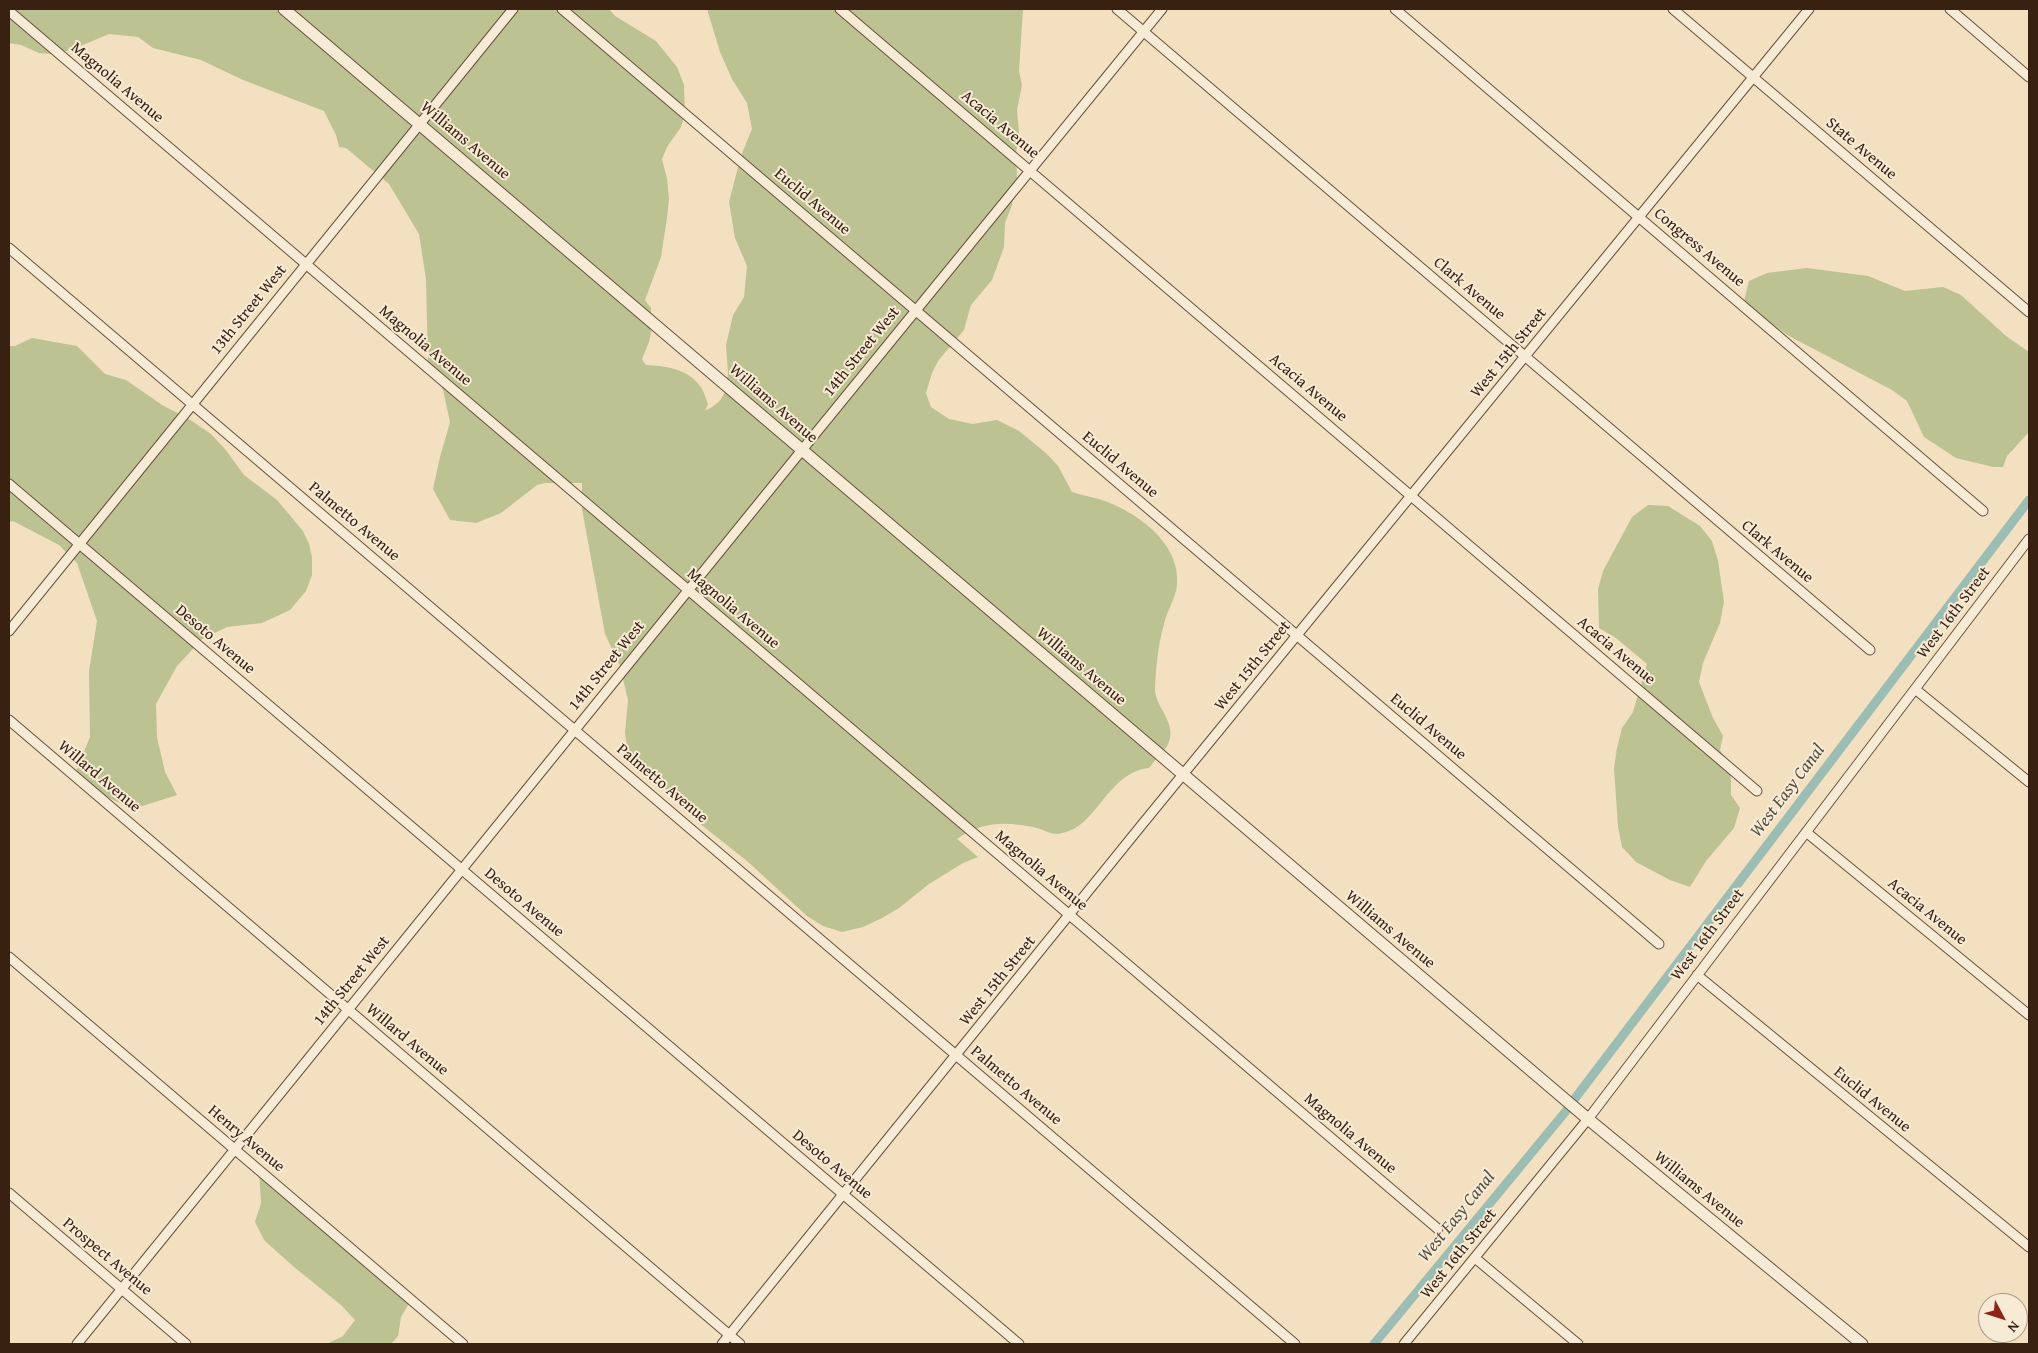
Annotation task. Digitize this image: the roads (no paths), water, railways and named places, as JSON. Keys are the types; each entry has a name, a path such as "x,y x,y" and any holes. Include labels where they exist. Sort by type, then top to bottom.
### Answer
{"street":[{"name":"Williams Avenue","path":"284,9 1588,1119 1862,1344"},
{"name":"13th Street West","path":"9,631 513,9"},
{"name":"Euclid Avenue","path":"562,9 1659,944"},
{"name":"Acacia Avenue","path":"840,9 1757,791"},
{"name":"Clark Avenue","path":"1118,9 1870,650"},
{"name":"14th Street West","path":"77,1344 915,310 1162,9"},
{"name":"Congress Avenue","path":"1395,9 1983,511"},
{"name":"State Avenue","path":"1673,9 2029,312"},
{"name":"West 15th Street","path":"722,1344 1183,775 1810,9"},
{"path":"1950,9 2029,77"},
{"name":"Magnolia Avenue","path":"9,11 1438,1229"},
{"name":"Palmetto Avenue","path":"9,248 1295,1344"},
{"name":"Desoto Avenue","path":"9,484 1019,1344"},
{"name":"West 16th Street","path":"1404,1344 1588,1119 1915,689 2028,545"},
{"path":"1915,689 2029,782"},
{"name":"Willard Avenue","path":"9,720 740,1344"},
{"name":"Acacia Avenue","path":"1806,832 2029,1016"},
{"name":"Henry Avenue","path":"9,957 463,1344"},
{"name":"Euclid Avenue","path":"1697,975 2029,1247"},
{"name":"Prospect Avenue","path":"9,1193 186,1344"},
{"path":"1475,1258 1578,1344"}],"waterway":[{"name":"West Easy Canal","path":"1573,1101 2029,500"},
{"name":"West Easy Canal","path":"1374,1344 1566,1111"}]}
